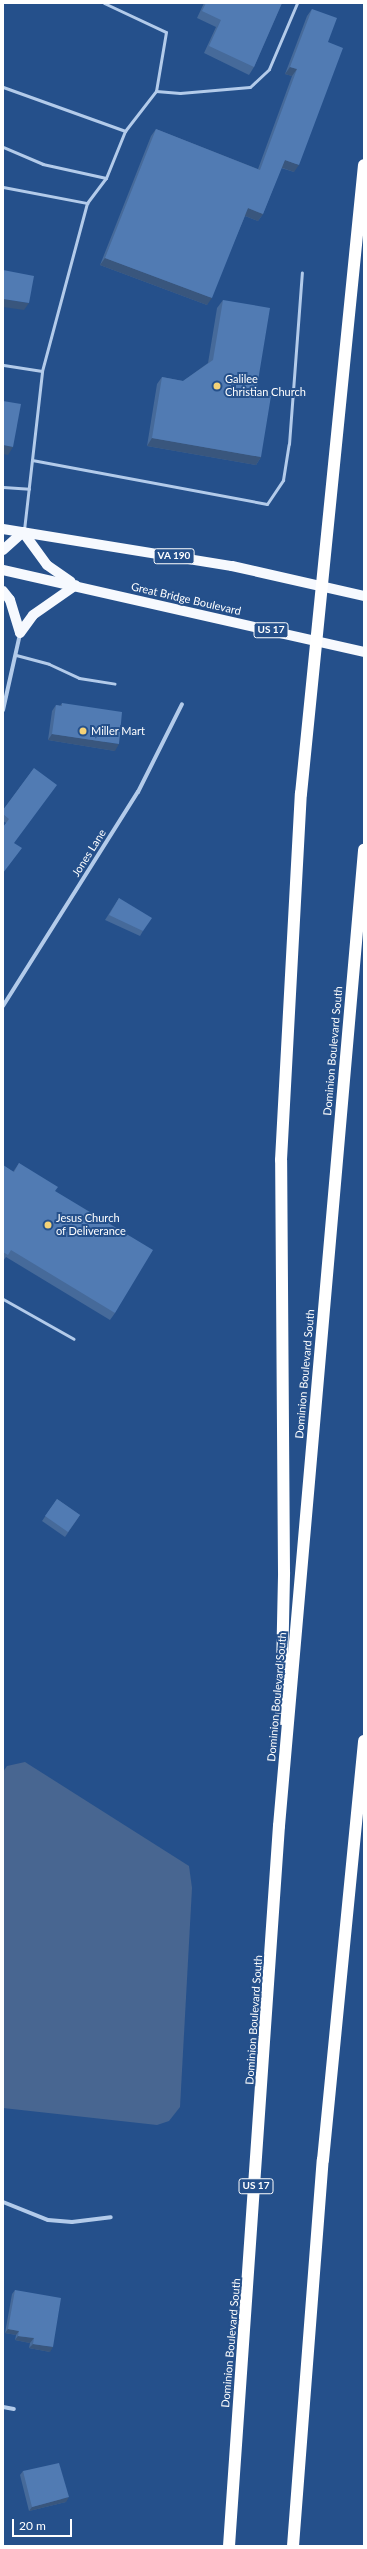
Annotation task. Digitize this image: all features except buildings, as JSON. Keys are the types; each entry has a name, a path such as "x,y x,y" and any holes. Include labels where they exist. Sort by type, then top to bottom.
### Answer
{"highway":[{"path":"279,1826 284,1572 281,1160 301,794 364,165"},
{"name":"Dominion Boulevard South","path":"229,2546 279,1826 364,850"},
{"path":"293,2546 323,2160 364,1741"}],"main road":[{"name":"VA 190","path":"3,529 323,584 364,596"},
{"path":"3,550 24,532 47,565 76,586 33,615 20,633"},
{"name":"Great Bridge Boulevard","path":"3,570 364,652"},
{"path":"3,591 10,600 20,633"}],"street":[{"path":"3,710 20,633"},
{"name":"Jones Lane","path":"3,1006 138,792 182,704"},
{"path":"3,2202 48,2220 72,2222 110,2217"},
{"path":"3,2407 14,2409"}],"lane":[{"path":"24,532 42,370 87,203 106,178 125,131 156,91 166,32 104,3"},
{"path":"156,91 180,93 250,87 269,69 297,3"},
{"path":"3,87 125,131"},
{"path":"3,147 43,164 106,178"},
{"path":"3,187 87,203"},
{"path":"32,460 267,504 283,480 289,444 302,272"},
{"path":"3,365 42,370"},
{"path":"3,487 29,489"},
{"path":"16,655 49,664 79,678 115,684"},
{"path":"3,1299 74,1339"}],"water":[{"path":"25,1762 189,1866 192,1888 180,2107 169,2121 157,2125 3,2108 3,1772 7,1766"}],"place":[{"name":"Galilee Christian Church","path":"217,386"},
{"name":"Miller Mart","path":"83,731"},
{"name":"Jesus Church of Deliverance","path":"48,1225"}]}
